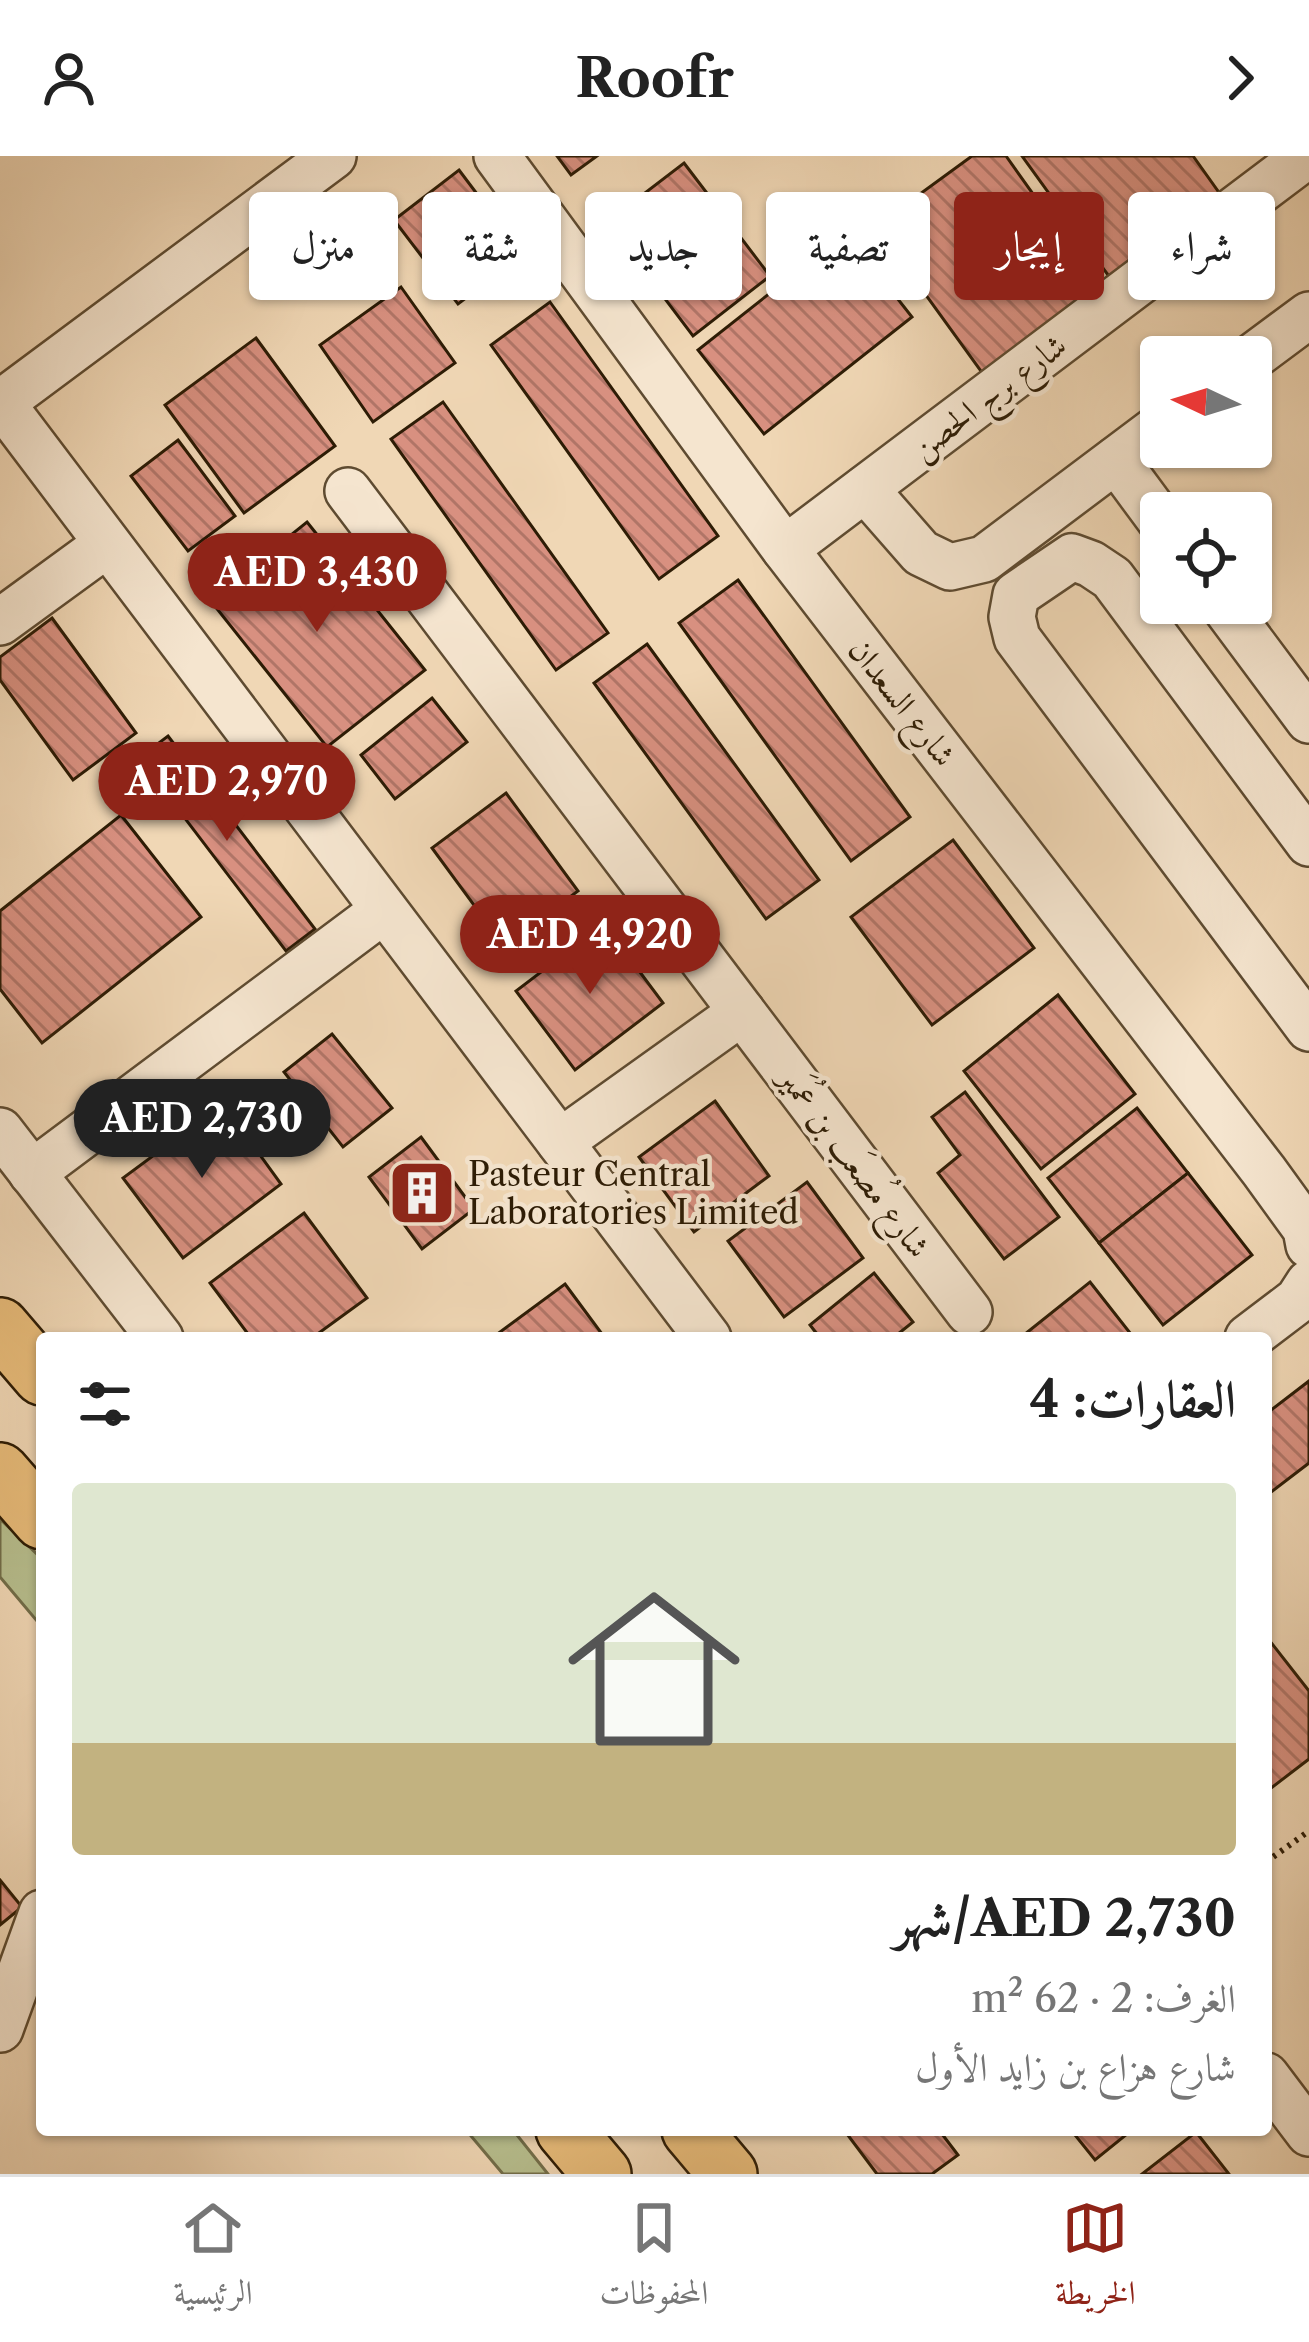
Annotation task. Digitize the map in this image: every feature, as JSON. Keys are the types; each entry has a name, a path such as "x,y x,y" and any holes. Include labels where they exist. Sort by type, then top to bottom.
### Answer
{"main road":[{"path":"0,1327 36,1369"},
{"path":"0,1472 36,1513"},
{"path":"570,2136 602,2174"},
{"path":"696,2136 728,2174"}],"street":[{"path":"333,156 1,402 703,1332"},
{"name":"شارع السعدان","path":"497,156 785,549 1308,1234"},
{"name":"شارع برج الحصن","path":"785,549 1306,156"},
{"path":"1272,342 1309,315"},
{"path":"865,489 922,553 950,566 984,559 1140,442"},
{"path":"1116,460 1140,493"},
{"name":"شارع مُصعَب بن عُمَير","path":"348,491 969,1312"},
{"path":"0,622 107,544"},
{"path":"1309,843 1112,578 1072,557 1016,595 1012,616 1017,638 1309,1028"},
{"path":"1238,624 1309,720"},
{"path":"32,1173 384,910"},
{"path":"560,1142 742,1012"},
{"path":"0,1131 155,1332"},
{"path":"1256,1332 1298,1300 1309,1282"},
{"path":"0,2029 36,1930"},
{"path":"1272,2084 1309,2133"}],"path":[{"path":"1272,1858 1309,1831"}],"green space":[{"path":"0,1519 36,1553 36,1620 0,1577"},
{"path":"471,2136 518,2136 548,2174 503,2174"}],"building":[{"path":"557,156 597,156 571,175"},
{"path":"972,156 1006,156 1032,192 954,192 954,300 1084,300 983,374 930,300 930,192 923,192"},
{"path":"1022,156 1193,156 1219,192 1128,192 1128,271 1113,282 1104,270 1104,192 1048,192"},
{"path":"684,163 706,192 646,192"},
{"path":"459,170 476,192 430,192"},
{"path":"422,198 422,257 398,225 398,217"},
{"path":"742,239 766,271 766,279 742,298"},
{"path":"401,287 455,363 373,422 320,345 383,300 398,300"},
{"path":"766,296 766,300 899,300 912,317 764,434 698,350"},
{"path":"666,300 739,300 693,336"},
{"path":"550,302 718,536 659,579 491,345"},
{"path":"256,338 335,446 244,513 165,405"},
{"path":"443,402 608,633 556,670 391,439"},
{"path":"178,440 235,516 188,551 131,476"},
{"path":"307,522 425,670 327,747 210,600"},
{"path":"738,580 910,817 851,861 679,623"},
{"path":"52,618 136,733 73,780 0,680 0,657"},
{"path":"647,644 819,880 766,919 594,683"},
{"path":"432,698 467,742 395,799 361,755"},
{"path":"168,736 315,929 286,951 139,758"},
{"path":"506,793 578,891 504,946 432,848"},
{"path":"121,815 201,917 42,1043 0,989 0,911"},
{"path":"953,840 1034,948 932,1025 851,917"},
{"path":"604,924 663,1003 575,1070 516,991"},
{"path":"1058,995 1135,1094 1041,1169 964,1071"},
{"path":"332,1034 392,1108 343,1147 284,1072"},
{"path":"965,1092 1059,1217 1004,1259 938,1173 960,1155 932,1117"},
{"path":"715,1101 769,1176 694,1232 639,1157"},
{"path":"223,1104 281,1184 183,1258 123,1178"},
{"path":"1137,1108 1188,1173 1099,1243 1048,1178"},
{"name":"Pasteur Central Laboratories Limited","path":"421,1137 474,1209 422,1249 369,1177"},
{"path":"1188,1173 1252,1255 1163,1325 1099,1243"},
{"path":"807,1182 863,1258 784,1317 728,1241"},
{"path":"304,1213 367,1298 320,1332 247,1332 210,1283"},
{"path":"874,1273 913,1322 900,1332 815,1332 810,1325"},
{"path":"1090,1282 1129,1332 1028,1332"},
{"path":"565,1284 601,1332 500,1332"},
{"path":"1309,1381 1309,1463 1272,1491 1272,1409"},
{"path":"1272,1644 1309,1691 1309,1759 1272,1787"},
{"path":"0,1880 22,1907 0,1925"},
{"path":"848,2136 944,2136 958,2155 932,2174 877,2174"},
{"path":"1076,2136 1125,2136 1095,2160"},
{"path":"1191,2136 1199,2136 1229,2174 1142,2174"}],"place":[{"name":"Pasteur Central Laboratories Limited","path":"422,1193"}]}
